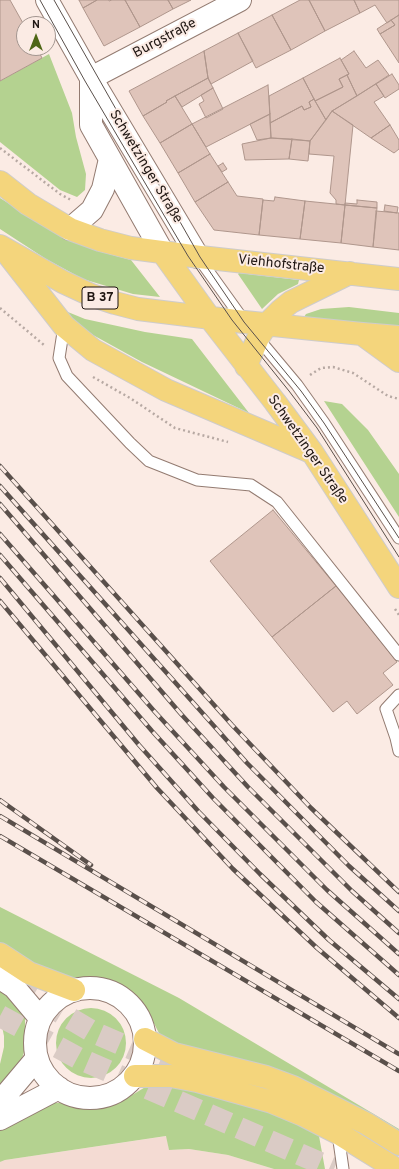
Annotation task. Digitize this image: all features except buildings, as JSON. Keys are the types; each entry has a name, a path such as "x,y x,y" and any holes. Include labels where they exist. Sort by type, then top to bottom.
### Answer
{"main road":[{"name":"Viehhofstraße","path":"0,182 28,204 70,229 100,240 131,248 163,253 399,279"},
{"name":"B 37","path":"1,246 63,282 115,304 138,309 209,318 257,328 399,337"},
{"path":"1,246 64,326 93,350 166,390 312,452"},
{"name":"Schwetzinger Straße","path":"163,253 209,318 312,452 399,587"},
{"path":"246,366 257,328 291,302 350,273"},
{"path":"362,334 399,361"},
{"path":"0,954 29,973 74,990"},
{"path":"146,1039 174,1054 253,1073 293,1087 367,1124 399,1144"},
{"path":"135,1076 172,1076 197,1081 237,1091 278,1105 338,1133 396,1169"}],"street":[{"name":"Schwetzinger Straße","path":"48,0 91,78 198,257"},
{"name":"Burgstraße","path":"91,78 240,0"},
{"name":"Schwetzinger Straße","path":"91,78 91,125 163,253"},
{"path":"70,229 92,210 103,189 110,159"},
{"path":"0,978 14,987 40,1018"},
{"path":"91,987 107,990 122,997 134,1009 142,1023 146,1039 145,1052 141,1064 135,1076 122,1087 108,1095 91,1098 74,1095 59,1088 49,1080 42,1070 37,1058 35,1045 36,1031 40,1018 49,1006 60,996 74,990 91,987"},
{"path":"0,1102 37,1058"},
{"path":"0,1119 59,1088"}],"lane":[{"path":"198,257 257,328 324,423 399,538"},
{"path":"64,326 59,358 66,376 130,443 149,461 197,480 251,485 277,502 399,655"},
{"path":"399,695 386,709 399,751"},
{"path":"338,1133 343,1169"}],"path":[{"path":"0,148 60,194 92,210"},
{"path":"297,385 322,368 333,367 353,373 388,396 399,399"}],"shaded area":[{"path":"167,1136 169,1150 189,1149 228,1155 274,1169 0,1169 0,1162 5,1160"}],"green space":[{"path":"45,56 50,56 72,113 76,137 86,174 85,190 77,197 60,190 0,142 0,81"},
{"path":"0,198 62,237 98,251 131,260 160,297 133,294 83,279 46,259 0,229"},
{"path":"238,274 299,280 298,284 278,294 262,309"},
{"path":"349,307 399,313 399,326 310,320 304,317 306,314 321,309"},
{"path":"63,310 85,319 145,332 192,339 249,413 142,362 93,335 64,315"},
{"path":"324,401 342,404 368,430 399,474 399,517"},
{"path":"0,907 179,998 399,1129 399,1135 161,1037 145,1006 137,996 126,988 97,977 69,978 30,964 0,945"},
{"path":"0,988 21,1010 25,1018 25,1027 24,1052 21,1062 0,1090 0,1064 4,1047 4,1036 0,1017"},
{"path":"84,1008 98,1008 111,1014 120,1023 126,1036 124,1056 116,1068 98,1078 84,1078 71,1072 62,1063 56,1050 56,1036 62,1023 71,1014"},
{"path":"175,1085 276,1113 319,1136 325,1169 274,1169 228,1155 189,1149 169,1150 166,1136 5,1160 0,1162 0,1128 53,1103 93,1109 119,1103 147,1086"}],"tunnel":[{"path":"14,985 93,1032 197,1077"},
{"path":"0,1016 78,1058 334,1169"}],"tram line":[{"path":"40,0 85,81 188,256 232,320 317,428 399,557"},
{"path":"54,0 200,257 244,322 301,391 324,423 399,538"}],"railway":[{"path":"0,466 232,725 311,808 399,892"},
{"path":"0,486 247,763 349,866 399,911"},
{"path":"0,504 181,714 248,787 352,891 399,933"},
{"path":"0,534 155,712 224,787 327,890 399,954"},
{"path":"0,555 152,731 213,798 316,902 399,975"},
{"path":"0,578 139,745 199,812 260,874 329,940 399,999"},
{"path":"0,601 157,788 233,869 317,948 399,1018"},
{"path":"0,800 91,865"},
{"path":"0,816 399,1054"},
{"path":"0,836 399,1071"}]}
